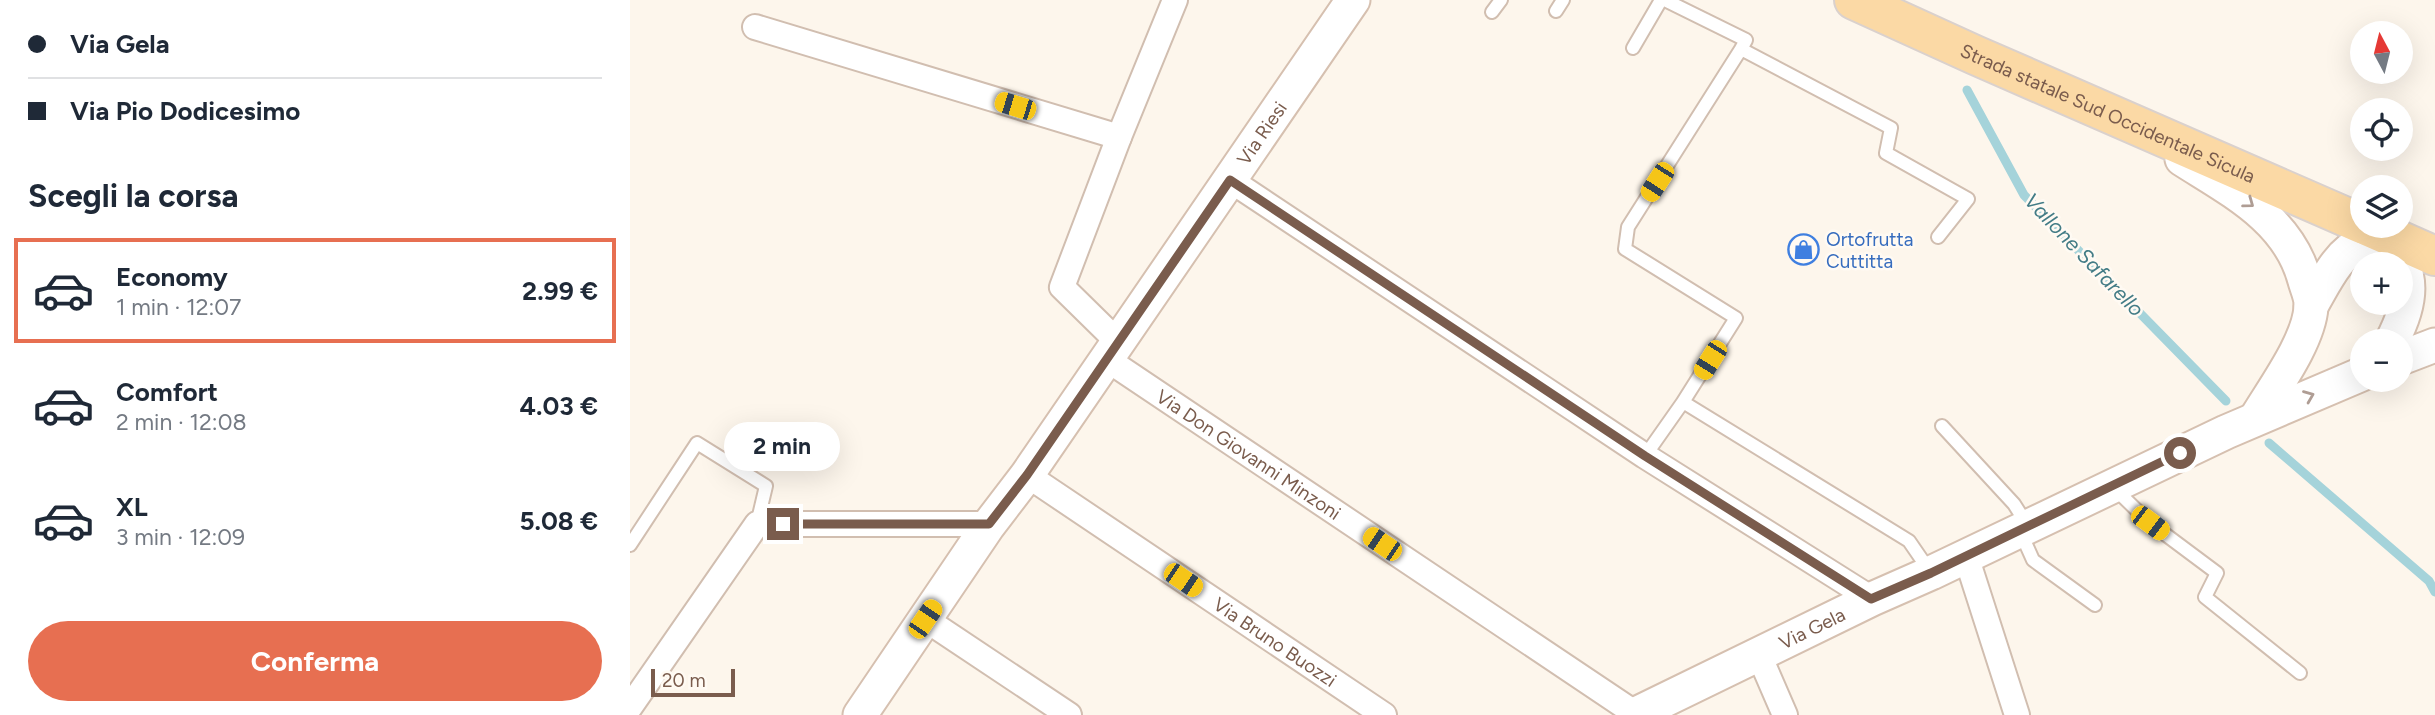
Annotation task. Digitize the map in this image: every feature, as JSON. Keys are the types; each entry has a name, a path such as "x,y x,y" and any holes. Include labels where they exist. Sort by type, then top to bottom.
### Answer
{"main road":[{"name":"Via Riesi","path":"860,715 989,524 1027,475 1353,0"},
{"name":"Strada statale Sud Occidentale Sicula","path":"1854,0 2108,114 2350,218"},
{"path":"2108,114 2235,192 2267,216 2289,242 2301,266 2311,306"},
{"path":"2256,418 2301,343 2311,306 2329,274 2365,238"},
{"path":"2383,238 2402,256 2410,284 2404,315 2398,329"},
{"name":"Strada statale Sud Occidentale Sicula","path":"2395,238 2435,256"},
{"path":"2413,353 2435,345"},
{"name":"Via Gela","path":"1635,715 1871,599 2256,418 2350,379"}],"street":[{"path":"755,27 1119,137 1175,0"},
{"name":"Via Don Giovanni Minzoni","path":"1119,137 1062,287 1111,350 1635,715"},
{"path":"1230,180 1645,456 1871,599"},
{"name":"Via Bruno Buozzi","path":"1027,475 1384,715"},
{"path":"630,707 757,524 989,524"},
{"path":"1966,556 2017,715"},
{"path":"925,619 1069,715"},
{"path":"1759,655 1785,715"}],"lane":[{"path":"1492,12 1501,0"},
{"path":"1633,47 1663,0 1746,40 1629,227 1625,249 1737,318 1645,456"},
{"path":"1741,49 1891,128 1885,153 1968,199 1938,237"},
{"path":"1683,402 1909,541 1931,573"},
{"path":"1942,426 2014,504 2034,560 2095,605"},
{"path":"630,545 697,443 766,486 757,524"},
{"path":"2112,486 2150,523 2217,573 2205,597 2300,673"}],"waterway":[{"name":"Vallone Safarello","path":"1967,90 2024,195 2226,401"},
{"name":"Vallone Safarello","path":"2269,443 2429,581 2435,592"}],"place":[{"name":"Ortofrutta Cuttitta","path":"1803,250"}],"route":[{"path":"783,524 989,524 1027,475 1230,180 1645,456 1871,599 1931,573 2180,453"}]}
